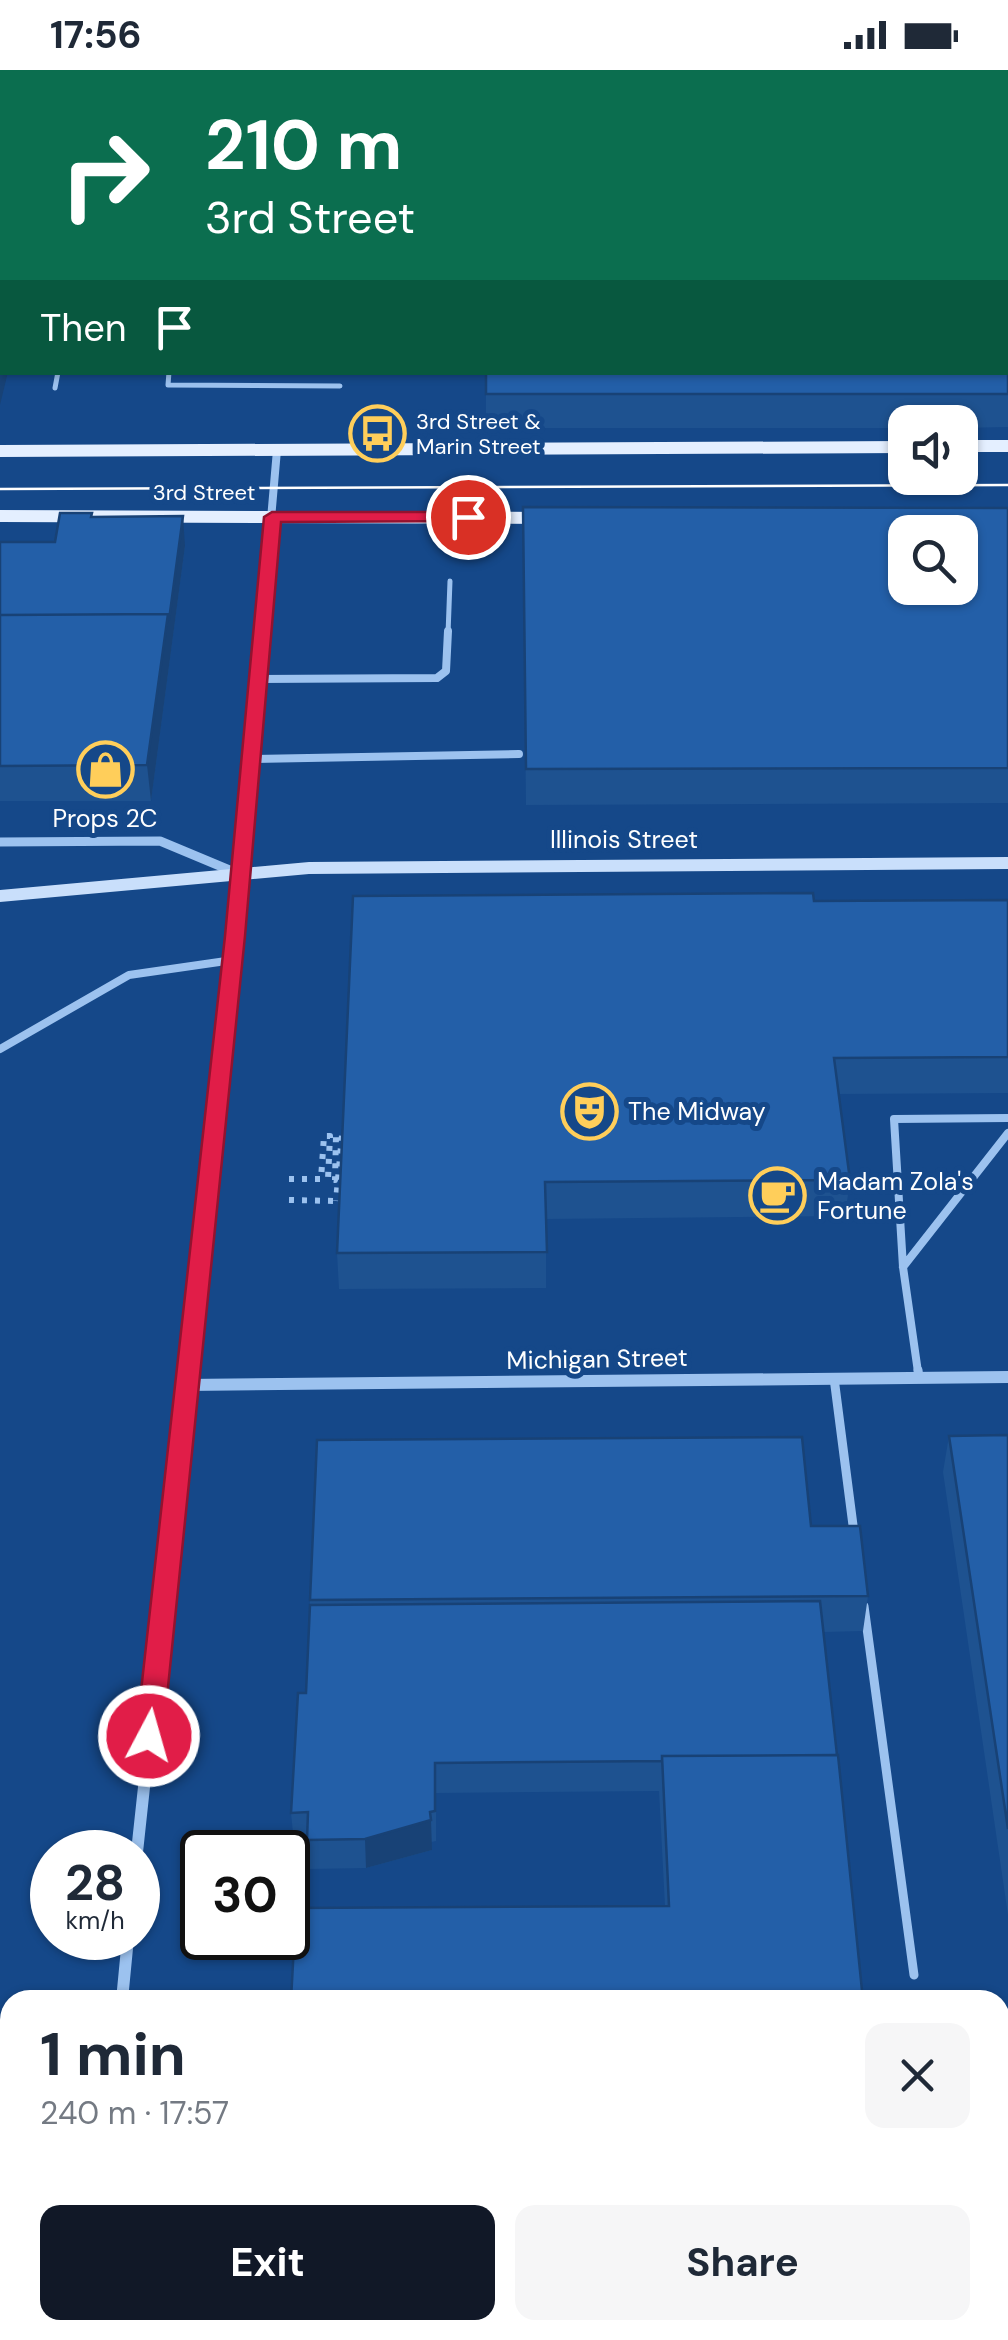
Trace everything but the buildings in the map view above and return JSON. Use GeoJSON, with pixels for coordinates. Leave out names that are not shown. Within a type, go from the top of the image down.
{"type":"FeatureCollection","features":[{"type":"Feature","properties":{"kind":"main road","name":"3rd Street"},"geometry":{"type":"LineString","coordinates":[[0,450],[888,446]]}},
{"type":"Feature","properties":{"kind":"main road"},"geometry":{"type":"LineString","coordinates":[[978,446],[1008,446]]}},
{"type":"Feature","properties":{"kind":"main road","name":"3rd Street"},"geometry":{"type":"LineString","coordinates":[[0,516],[564,518]]}},
{"type":"Feature","properties":{"kind":"street"},"geometry":{"type":"LineString","coordinates":[[139,1830],[232,960],[277,450]]}},
{"type":"Feature","properties":{"kind":"street","name":"Illinois Street"},"geometry":{"type":"LineString","coordinates":[[0,842],[160,841],[240,874]]}},
{"type":"Feature","properties":{"kind":"street","name":"Illinois Street"},"geometry":{"type":"LineString","coordinates":[[0,896],[309,868],[1008,863]]}},
{"type":"Feature","properties":{"kind":"street","name":"Michigan Street"},"geometry":{"type":"LineString","coordinates":[[186,1385],[1008,1377]]}},
{"type":"Feature","properties":{"kind":"street"},"geometry":{"type":"LineString","coordinates":[[123,1990],[126,1960]]}},
{"type":"Feature","properties":{"kind":"lane"},"geometry":{"type":"LineString","coordinates":[[56,388],[58,375]]}},
{"type":"Feature","properties":{"kind":"lane"},"geometry":{"type":"LineString","coordinates":[[169,375],[168,385],[340,386]]}},
{"type":"Feature","properties":{"kind":"lane"},"geometry":{"type":"LineString","coordinates":[[258,678],[437,678],[446,671],[450,581]]}},
{"type":"Feature","properties":{"kind":"lane"},"geometry":{"type":"LineString","coordinates":[[250,760],[519,754]]}},
{"type":"Feature","properties":{"kind":"lane"},"geometry":{"type":"LineString","coordinates":[[0,1049],[129,976],[232,960]]}},
{"type":"Feature","properties":{"kind":"lane"},"geometry":{"type":"LineString","coordinates":[[919,1378],[903,1267],[894,1119],[1008,1118]]}},
{"type":"Feature","properties":{"kind":"lane"},"geometry":{"type":"LineString","coordinates":[[903,1267],[1008,1132]]}},
{"type":"Feature","properties":{"kind":"lane"},"geometry":{"type":"LineString","coordinates":[[834,1378],[856,1545]]}},
{"type":"Feature","properties":{"kind":"lane"},"geometry":{"type":"LineString","coordinates":[[861,1584],[914,1975]]}},
{"type":"Feature","properties":{"kind":"path"},"geometry":{"type":"LineString","coordinates":[[289,1200],[340,1202],[342,1135],[336,1136],[334,1180],[328,1180],[330,1136],[324,1136],[320,1179],[290,1179]]}},
{"type":"Feature","properties":{"kind":"tram line"},"geometry":{"type":"LineString","coordinates":[[0,489],[1008,485]]}},
{"type":"Feature","properties":{"kind":"place","name":"3rd Street & Marin Street"},"geometry":{"type":"Point","coordinates":[377,434]}},
{"type":"Feature","properties":{"kind":"place","name":"Props 2C"},"geometry":{"type":"Point","coordinates":[105,769]}},
{"type":"Feature","properties":{"kind":"place","name":"The Midway"},"geometry":{"type":"Point","coordinates":[589,1111]}},
{"type":"Feature","properties":{"kind":"place","name":"Madam Zola's Fortune"},"geometry":{"type":"Point","coordinates":[778,1195]}},
{"type":"Feature","properties":{"kind":"route"},"geometry":{"type":"LineString","coordinates":[[149,1736],[235,936],[272,517],[468,517]]}}]}
